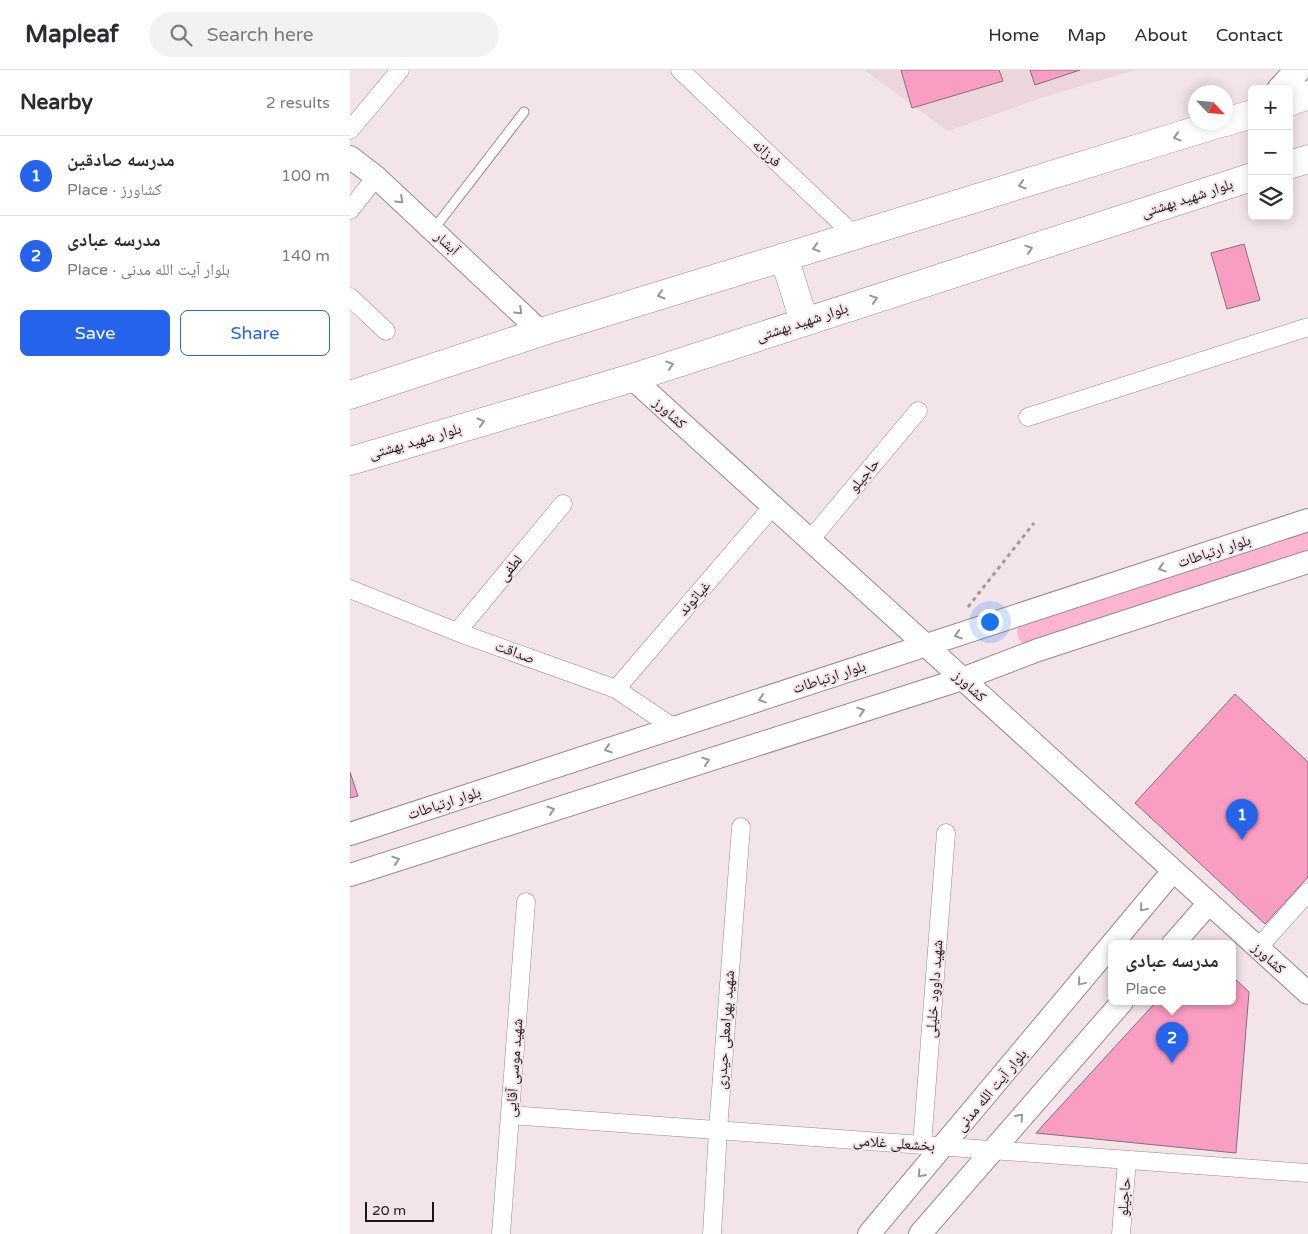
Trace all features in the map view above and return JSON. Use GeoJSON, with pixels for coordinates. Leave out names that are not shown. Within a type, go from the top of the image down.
{"type":"FeatureCollection","features":[{"type":"Feature","properties":{"kind":"main road"},"geometry":{"type":"LineString","coordinates":[[1284,85],[1298,70]]}},
{"type":"Feature","properties":{"kind":"main road"},"geometry":{"type":"LineString","coordinates":[[1293,101],[1308,95]]}},
{"type":"Feature","properties":{"kind":"main road"},"geometry":{"type":"LineString","coordinates":[[1233,120],[1248,115]]}},
{"type":"Feature","properties":{"kind":"main road"},"geometry":{"type":"LineString","coordinates":[[350,395],[541,332],[1199,130]]}},
{"type":"Feature","properties":{"kind":"main road"},"geometry":{"type":"LineString","coordinates":[[1293,164],[1308,159]]}},
{"type":"Feature","properties":{"kind":"main road","name":"بلوار شهید بهشتی"},"geometry":{"type":"LineString","coordinates":[[350,460],[632,378],[1248,178]]}},
{"type":"Feature","properties":{"kind":"main road"},"geometry":{"type":"LineString","coordinates":[[784,257],[804,321]]}},
{"type":"Feature","properties":{"kind":"street"},"geometry":{"type":"LineString","coordinates":[[350,130],[400,70]]}},
{"type":"Feature","properties":{"kind":"street","name":"فرزانه"},"geometry":{"type":"LineString","coordinates":[[680,70],[855,236]]}},
{"type":"Feature","properties":{"kind":"street","name":"آبشار"},"geometry":{"type":"LineString","coordinates":[[350,157],[433,230],[541,332]]}},
{"type":"Feature","properties":{"kind":"street"},"geometry":{"type":"LineString","coordinates":[[350,210],[376,178]]}},
{"type":"Feature","properties":{"kind":"street"},"geometry":{"type":"LineString","coordinates":[[350,297],[386,331]]}},
{"type":"Feature","properties":{"kind":"street"},"geometry":{"type":"LineString","coordinates":[[1028,417],[1308,327]]}},
{"type":"Feature","properties":{"kind":"street","name":"کشاورز"},"geometry":{"type":"LineString","coordinates":[[632,378],[1308,994]]}},
{"type":"Feature","properties":{"kind":"street","name":"حاجیلو"},"geometry":{"type":"LineString","coordinates":[[810,540],[918,411]]}},
{"type":"Feature","properties":{"kind":"street","name":"لطفی"},"geometry":{"type":"LineString","coordinates":[[457,632],[563,504]]}},
{"type":"Feature","properties":{"kind":"street","name":"غیاثوند"},"geometry":{"type":"LineString","coordinates":[[616,689],[772,506]]}},
{"type":"Feature","properties":{"kind":"street","name":"بلوار ارتباطات"},"geometry":{"type":"LineString","coordinates":[[350,834],[1308,520]]}},
{"type":"Feature","properties":{"kind":"street"},"geometry":{"type":"LineString","coordinates":[[350,875],[962,679],[1038,650],[1308,562]]}},
{"type":"Feature","properties":{"kind":"street","name":"صداقت"},"geometry":{"type":"LineString","coordinates":[[350,589],[457,632],[616,689],[674,728]]}},
{"type":"Feature","properties":{"kind":"street","name":"شهید بهرامعلی حیدری"},"geometry":{"type":"LineString","coordinates":[[712,1234],[741,827]]}},
{"type":"Feature","properties":{"kind":"street","name":"شهید داوود خلیلی"},"geometry":{"type":"LineString","coordinates":[[922,1145],[946,833]]}},
{"type":"Feature","properties":{"kind":"street","name":"بلوار آیت الله مدنی"},"geometry":{"type":"LineString","coordinates":[[1115,940],[1173,871]]}},
{"type":"Feature","properties":{"kind":"street"},"geometry":{"type":"LineString","coordinates":[[1258,948],[1308,892]]}},
{"type":"Feature","properties":{"kind":"street","name":"شهید موسی آقایی"},"geometry":{"type":"LineString","coordinates":[[501,1234],[526,902]]}},
{"type":"Feature","properties":{"kind":"street"},"geometry":{"type":"LineString","coordinates":[[1177,940],[1209,903]]}},
{"type":"Feature","properties":{"kind":"street","name":"بلوار آیت الله مدنی"},"geometry":{"type":"LineString","coordinates":[[870,1234],[1108,949]]}},
{"type":"Feature","properties":{"kind":"street"},"geometry":{"type":"LineString","coordinates":[[920,1234],[1119,1005]]}},
{"type":"Feature","properties":{"kind":"street","name":"بخشعلی غلامی"},"geometry":{"type":"LineString","coordinates":[[510,1115],[1308,1173]]}},
{"type":"Feature","properties":{"kind":"street","name":"حاجیلو"},"geometry":{"type":"LineString","coordinates":[[1121,1234],[1127,1160]]}},
{"type":"Feature","properties":{"kind":"lane"},"geometry":{"type":"LineString","coordinates":[[433,230],[524,112]]}},
{"type":"Feature","properties":{"kind":"path"},"geometry":{"type":"LineString","coordinates":[[966,609],[1034,523]]}},
{"type":"Feature","properties":{"kind":"shaded area"},"geometry":{"type":"Polygon","coordinates":[[[864,70],[1135,70],[1041,98],[948,131],[864,70]]]}},
{"type":"Feature","properties":{"kind":"shaded area"},"geometry":{"type":"Polygon","coordinates":[[[1308,520],[1308,562],[1029,648],[1019,638],[1017,632],[1018,624],[1308,520]]]}},
{"type":"Feature","properties":{"kind":"building"},"geometry":{"type":"Polygon","coordinates":[[[901,70],[999,70],[1003,81],[912,108],[901,70]]]}},
{"type":"Feature","properties":{"kind":"building"},"geometry":{"type":"Polygon","coordinates":[[[1030,70],[1080,70],[1035,85],[1030,70]]]}},
{"type":"Feature","properties":{"kind":"building"},"geometry":{"type":"Polygon","coordinates":[[[1244,244],[1260,300],[1227,309],[1211,253],[1244,244]]]}},
{"type":"Feature","properties":{"kind":"building"},"geometry":{"type":"Polygon","coordinates":[[[1235,694],[1308,762],[1308,877],[1265,924],[1135,803],[1235,694]]]}},
{"type":"Feature","properties":{"kind":"building"},"geometry":{"type":"Polygon","coordinates":[[[350,772],[358,796],[350,798],[350,772]]]}},
{"type":"Feature","properties":{"kind":"building"},"geometry":{"type":"Polygon","coordinates":[[[1236,980],[1249,992],[1236,1153],[1036,1133],[1153,1005],[1236,1005],[1236,980]]]}},
{"type":"Feature","properties":{"kind":"place","name":"مدرسه صادقین"},"geometry":{"type":"Point","coordinates":[1242,840]}},
{"type":"Feature","properties":{"kind":"place","name":"مدرسه عبادی"},"geometry":{"type":"Point","coordinates":[1172,1063]}}]}
